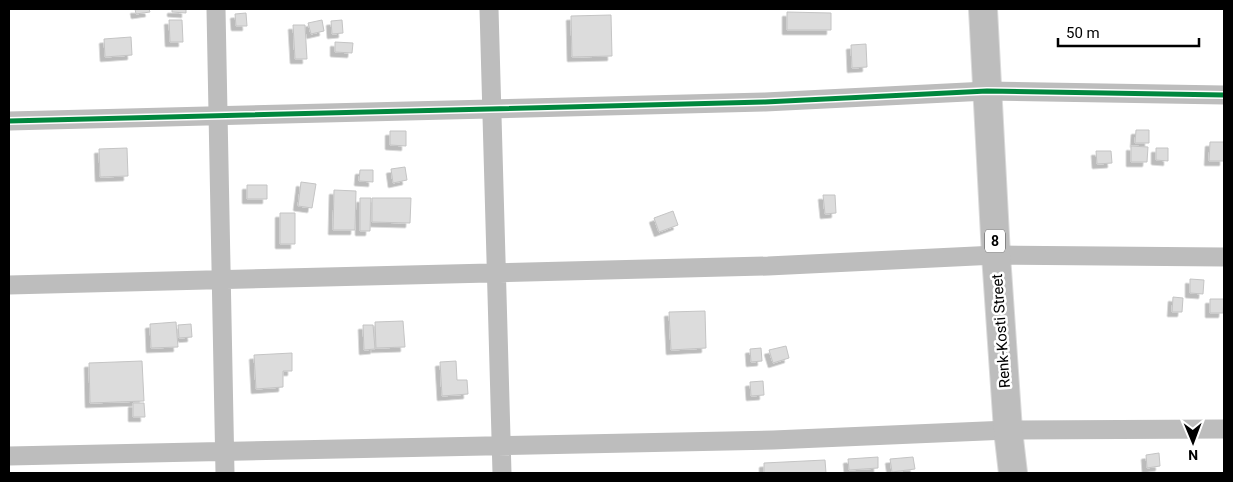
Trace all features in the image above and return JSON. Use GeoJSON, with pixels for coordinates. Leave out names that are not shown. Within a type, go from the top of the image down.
{"type":"FeatureCollection","features":[{"type":"Feature","properties":{"kind":"main road","name":"Renk-Kosti Street"},"geometry":{"type":"LineString","coordinates":[[983,9],[996,255],[1008,430],[1013,473]]}},
{"type":"Feature","properties":{"kind":"street"},"geometry":{"type":"LineString","coordinates":[[216,9],[225,473]]}},
{"type":"Feature","properties":{"kind":"street"},"geometry":{"type":"LineString","coordinates":[[489,9],[502,473]]}},
{"type":"Feature","properties":{"kind":"street"},"geometry":{"type":"LineString","coordinates":[[9,121],[764,102],[987,92],[1224,95]]}},
{"type":"Feature","properties":{"kind":"street"},"geometry":{"type":"LineString","coordinates":[[9,285],[768,266],[996,255],[1224,257]]}},
{"type":"Feature","properties":{"kind":"street"},"geometry":{"type":"LineString","coordinates":[[9,456],[773,440],[1008,430],[1224,428]]}},
{"type":"Feature","properties":{"kind":"building"},"geometry":{"type":"Polygon","coordinates":[[[135,9],[149,9],[150,12],[136,14],[135,9]]]}},
{"type":"Feature","properties":{"kind":"building"},"geometry":{"type":"Polygon","coordinates":[[[172,9],[186,9],[186,13],[172,12],[172,9]]]}},
{"type":"Feature","properties":{"kind":"building"},"geometry":{"type":"Polygon","coordinates":[[[787,12],[831,13],[831,30],[787,30],[787,12]]]}},
{"type":"Feature","properties":{"kind":"building"},"geometry":{"type":"Polygon","coordinates":[[[246,13],[247,26],[236,26],[235,14],[246,13]]]}},
{"type":"Feature","properties":{"kind":"building"},"geometry":{"type":"Polygon","coordinates":[[[611,15],[612,56],[572,57],[571,16],[611,15]]]}},
{"type":"Feature","properties":{"kind":"building"},"geometry":{"type":"Polygon","coordinates":[[[169,20],[182,20],[183,42],[170,42],[169,20]]]}},
{"type":"Feature","properties":{"kind":"building"},"geometry":{"type":"Polygon","coordinates":[[[322,20],[324,31],[311,34],[308,23],[322,20]]]}},
{"type":"Feature","properties":{"kind":"building"},"geometry":{"type":"Polygon","coordinates":[[[342,20],[343,33],[332,34],[331,21],[342,20]]]}},
{"type":"Feature","properties":{"kind":"building"},"geometry":{"type":"Polygon","coordinates":[[[293,25],[305,25],[307,59],[295,59],[293,25]]]}},
{"type":"Feature","properties":{"kind":"building"},"geometry":{"type":"Polygon","coordinates":[[[131,37],[132,55],[105,57],[104,39],[131,37]]]}},
{"type":"Feature","properties":{"kind":"building"},"geometry":{"type":"Polygon","coordinates":[[[335,42],[353,43],[352,53],[335,52],[335,42]]]}},
{"type":"Feature","properties":{"kind":"building"},"geometry":{"type":"Polygon","coordinates":[[[866,44],[867,67],[852,68],[851,45],[866,44]]]}},
{"type":"Feature","properties":{"kind":"building"},"geometry":{"type":"Polygon","coordinates":[[[1136,130],[1149,130],[1149,143],[1135,143],[1136,130]]]}},
{"type":"Feature","properties":{"kind":"building"},"geometry":{"type":"Polygon","coordinates":[[[390,131],[406,131],[406,146],[390,145],[390,131]]]}},
{"type":"Feature","properties":{"kind":"building"},"geometry":{"type":"Polygon","coordinates":[[[1210,142],[1224,142],[1224,161],[1209,161],[1210,142]]]}},
{"type":"Feature","properties":{"kind":"building"},"geometry":{"type":"Polygon","coordinates":[[[1131,146],[1148,147],[1147,162],[1131,162],[1131,146]]]}},
{"type":"Feature","properties":{"kind":"building"},"geometry":{"type":"Polygon","coordinates":[[[127,148],[128,176],[100,177],[99,149],[127,148]]]}},
{"type":"Feature","properties":{"kind":"building"},"geometry":{"type":"Polygon","coordinates":[[[1156,148],[1168,148],[1168,161],[1156,160],[1156,148]]]}},
{"type":"Feature","properties":{"kind":"building"},"geometry":{"type":"Polygon","coordinates":[[[1096,151],[1111,151],[1112,163],[1097,164],[1096,151]]]}},
{"type":"Feature","properties":{"kind":"building"},"geometry":{"type":"Polygon","coordinates":[[[405,167],[407,180],[393,183],[391,169],[405,167]]]}},
{"type":"Feature","properties":{"kind":"building"},"geometry":{"type":"Polygon","coordinates":[[[360,170],[373,170],[373,182],[359,181],[360,170]]]}},
{"type":"Feature","properties":{"kind":"building"},"geometry":{"type":"Polygon","coordinates":[[[301,182],[316,184],[312,208],[298,206],[301,182]]]}},
{"type":"Feature","properties":{"kind":"building"},"geometry":{"type":"Polygon","coordinates":[[[247,185],[267,185],[267,199],[247,199],[247,185]]]}},
{"type":"Feature","properties":{"kind":"building"},"geometry":{"type":"Polygon","coordinates":[[[334,190],[356,191],[355,230],[333,230],[334,190]]]}},
{"type":"Feature","properties":{"kind":"building"},"geometry":{"type":"Polygon","coordinates":[[[823,195],[835,195],[836,213],[825,214],[823,195]]]}},
{"type":"Feature","properties":{"kind":"building"},"geometry":{"type":"Polygon","coordinates":[[[360,198],[371,198],[370,231],[360,231],[360,198]]]}},
{"type":"Feature","properties":{"kind":"building"},"geometry":{"type":"Polygon","coordinates":[[[372,198],[411,198],[410,223],[372,222],[372,198]]]}},
{"type":"Feature","properties":{"kind":"building"},"geometry":{"type":"Polygon","coordinates":[[[673,211],[678,225],[659,232],[654,218],[673,211]]]}},
{"type":"Feature","properties":{"kind":"building"},"geometry":{"type":"Polygon","coordinates":[[[280,213],[295,213],[295,244],[280,244],[280,213]]]}},
{"type":"Feature","properties":{"kind":"building"},"geometry":{"type":"Polygon","coordinates":[[[1190,279],[1204,280],[1203,294],[1190,293],[1190,279]]]}},
{"type":"Feature","properties":{"kind":"building"},"geometry":{"type":"Polygon","coordinates":[[[1173,297],[1183,298],[1182,312],[1172,312],[1173,297]]]}},
{"type":"Feature","properties":{"kind":"building"},"geometry":{"type":"Polygon","coordinates":[[[1210,299],[1224,299],[1223,313],[1210,313],[1210,299]]]}},
{"type":"Feature","properties":{"kind":"building"},"geometry":{"type":"Polygon","coordinates":[[[705,311],[706,348],[671,350],[669,312],[705,311]]]}},
{"type":"Feature","properties":{"kind":"building"},"geometry":{"type":"Polygon","coordinates":[[[403,321],[405,347],[376,348],[375,322],[403,321]]]}},
{"type":"Feature","properties":{"kind":"building"},"geometry":{"type":"Polygon","coordinates":[[[176,322],[178,347],[151,348],[150,324],[176,322]]]}},
{"type":"Feature","properties":{"kind":"building"},"geometry":{"type":"Polygon","coordinates":[[[191,324],[192,337],[179,338],[178,325],[191,324]]]}},
{"type":"Feature","properties":{"kind":"building"},"geometry":{"type":"Polygon","coordinates":[[[363,325],[373,325],[375,349],[364,350],[363,325]]]}},
{"type":"Feature","properties":{"kind":"building"},"geometry":{"type":"Polygon","coordinates":[[[786,346],[789,358],[773,363],[769,350],[786,346]]]}},
{"type":"Feature","properties":{"kind":"building"},"geometry":{"type":"Polygon","coordinates":[[[761,348],[762,361],[751,362],[750,349],[761,348]]]}},
{"type":"Feature","properties":{"kind":"building"},"geometry":{"type":"Polygon","coordinates":[[[292,353],[292,371],[283,371],[283,387],[256,389],[254,355],[292,353]]]}},
{"type":"Feature","properties":{"kind":"building"},"geometry":{"type":"Polygon","coordinates":[[[142,361],[144,401],[90,403],[89,363],[142,361]]]}},
{"type":"Feature","properties":{"kind":"building"},"geometry":{"type":"Polygon","coordinates":[[[456,361],[457,380],[467,380],[468,394],[442,396],[440,362],[456,361]]]}},
{"type":"Feature","properties":{"kind":"building"},"geometry":{"type":"Polygon","coordinates":[[[763,381],[764,395],[751,396],[750,382],[763,381]]]}},
{"type":"Feature","properties":{"kind":"building"},"geometry":{"type":"Polygon","coordinates":[[[133,403],[144,403],[145,417],[133,417],[133,403]]]}},
{"type":"Feature","properties":{"kind":"building"},"geometry":{"type":"Polygon","coordinates":[[[1159,453],[1160,466],[1147,468],[1146,455],[1159,453]]]}},
{"type":"Feature","properties":{"kind":"building"},"geometry":{"type":"Polygon","coordinates":[[[878,457],[878,468],[849,470],[848,459],[878,457]]]}},
{"type":"Feature","properties":{"kind":"building"},"geometry":{"type":"Polygon","coordinates":[[[913,457],[915,469],[892,472],[890,459],[913,457]]]}},
{"type":"Feature","properties":{"kind":"building"},"geometry":{"type":"Polygon","coordinates":[[[825,460],[826,473],[764,473],[764,463],[825,460]]]}},
{"type":"Feature","properties":{"kind":"cycle path"},"geometry":{"type":"LineString","coordinates":[[9,121],[765,102],[987,91],[1224,95]]}}]}
